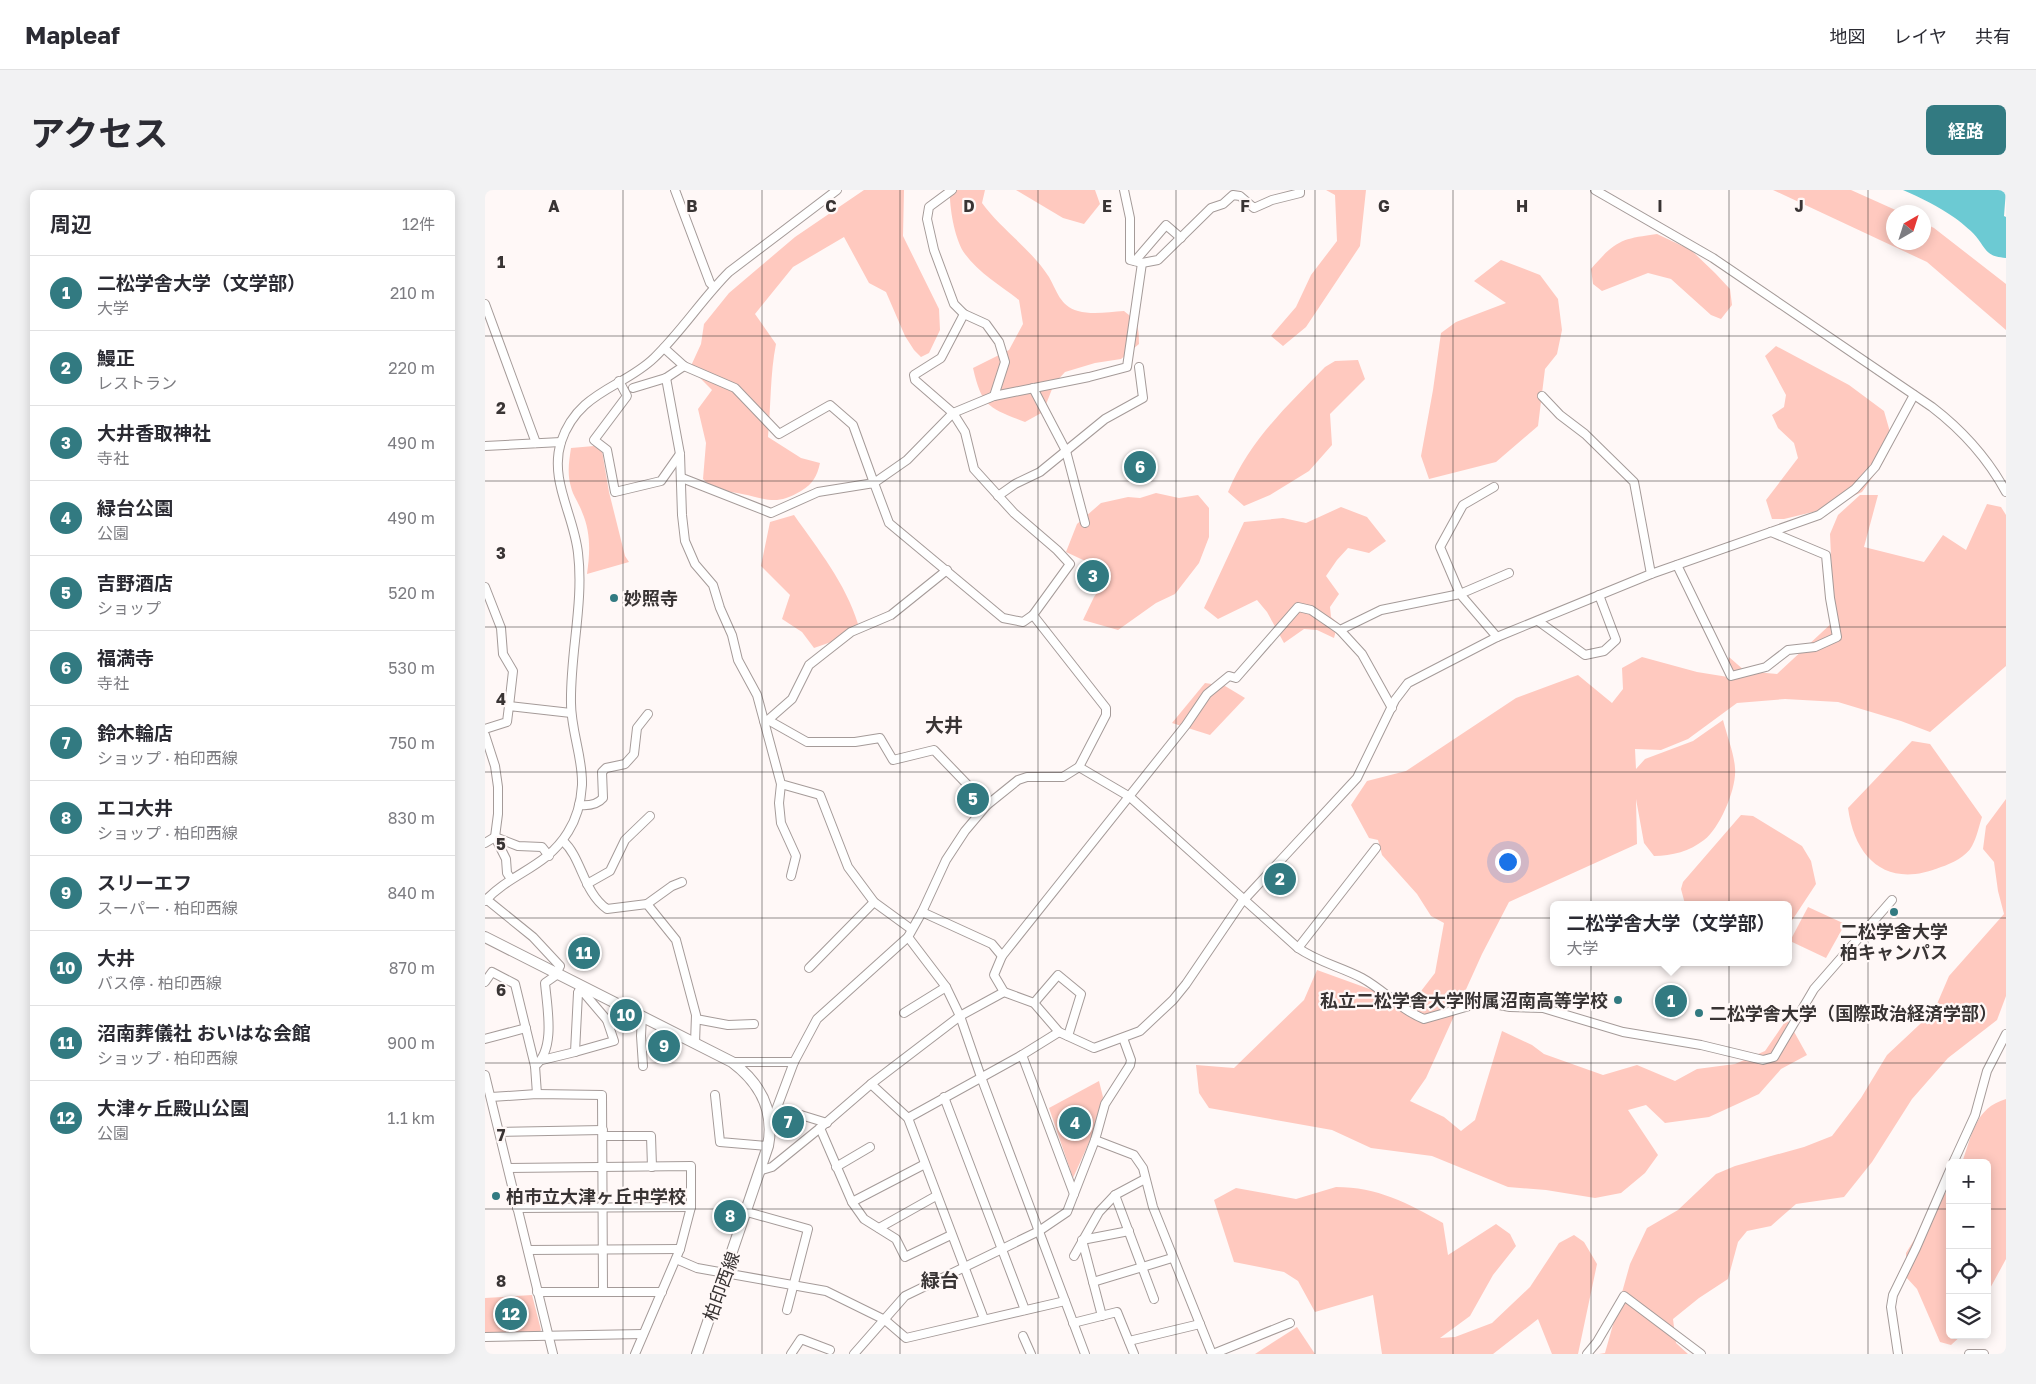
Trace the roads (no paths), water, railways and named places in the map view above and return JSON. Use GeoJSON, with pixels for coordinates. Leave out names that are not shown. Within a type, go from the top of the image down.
{"type":"FeatureCollection","features":[{"type":"Feature","properties":{"kind":"main road","name":"柏印西線"},"geometry":{"type":"LineString","coordinates":[[485,937],[557,973],[580,989],[642,1016],[732,1062],[750,1077],[756,1085],[765,1105],[770,1126],[768,1146],[762,1170],[697,1354]]}},
{"type":"Feature","properties":{"kind":"street"},"geometry":{"type":"LineString","coordinates":[[675,190],[710,283],[714,287]]}},
{"type":"Feature","properties":{"kind":"street"},"geometry":{"type":"LineString","coordinates":[[537,1094],[539,1063],[550,1016],[545,983],[557,973],[560,966],[533,937],[486,900],[511,879],[533,868],[549,856],[563,841],[574,822],[579,805],[582,784],[581,769],[571,713],[571,686],[579,570],[575,535],[558,474],[558,457],[561,442],[575,416],[591,399],[641,368],[664,348],[714,287],[729,272],[837,190]]}},
{"type":"Feature","properties":{"kind":"street"},"geometry":{"type":"LineString","coordinates":[[951,190],[929,206],[927,219],[934,250],[954,304],[964,314],[986,324],[999,342],[1005,362],[994,396]]}},
{"type":"Feature","properties":{"kind":"street"},"geometry":{"type":"LineString","coordinates":[[1124,190],[1130,218],[1130,260],[1138,262],[1158,260],[1211,208],[1223,204],[1233,195],[1240,196],[1254,208],[1272,200],[1300,193],[1300,190]]}},
{"type":"Feature","properties":{"kind":"street"},"geometry":{"type":"LineString","coordinates":[[1595,190],[1713,258],[1914,394],[1949,421],[1976,449],[2006,492]]}},
{"type":"Feature","properties":{"kind":"street"},"geometry":{"type":"LineString","coordinates":[[682,478],[771,513],[819,492],[874,483],[907,460],[953,413],[994,396],[1089,377],[1127,367],[1138,262],[1166,225],[1181,238]]}},
{"type":"Feature","properties":{"kind":"street"},"geometry":{"type":"LineString","coordinates":[[485,304],[536,444]]}},
{"type":"Feature","properties":{"kind":"street"},"geometry":{"type":"LineString","coordinates":[[664,348],[684,366],[735,388],[779,434],[830,405],[853,425],[889,523],[1003,618],[1023,622],[1033,615],[1070,564],[998,496],[973,469],[965,432],[953,413],[915,380],[914,375],[941,358],[964,314]]}},
{"type":"Feature","properties":{"kind":"street"},"geometry":{"type":"LineString","coordinates":[[633,388],[666,378],[684,366]]}},
{"type":"Feature","properties":{"kind":"street"},"geometry":{"type":"LineString","coordinates":[[998,496],[1015,484],[1040,472],[1105,419],[1143,398],[1139,367]]}},
{"type":"Feature","properties":{"kind":"street"},"geometry":{"type":"LineString","coordinates":[[666,378],[680,454],[685,541],[695,564],[713,586],[720,608],[732,634],[739,660],[757,695],[766,720],[781,784],[779,803],[781,823],[796,856],[791,876]]}},
{"type":"Feature","properties":{"kind":"street"},"geometry":{"type":"LineString","coordinates":[[619,381],[627,396],[594,440],[607,450],[615,492],[661,481],[680,454]]}},
{"type":"Feature","properties":{"kind":"street"},"geometry":{"type":"LineString","coordinates":[[1033,388],[1066,451],[1085,523]]}},
{"type":"Feature","properties":{"kind":"street"},"geometry":{"type":"LineString","coordinates":[[1392,708],[1362,654],[1340,630],[1311,610],[1298,607],[1237,678],[1229,676],[1207,694],[1186,725],[1130,797],[1002,956],[994,975],[1004,992],[1034,1003],[1059,1032],[1095,1048],[1140,1031],[1187,984],[1245,898],[1357,778],[1392,708],[1408,683],[1497,638],[1651,574],[1819,515],[1855,489],[1875,467],[1914,394]]}},
{"type":"Feature","properties":{"kind":"street"},"geometry":{"type":"LineString","coordinates":[[1543,396],[1560,415],[1585,434],[1634,482],[1651,574]]}},
{"type":"Feature","properties":{"kind":"street"},"geometry":{"type":"LineString","coordinates":[[485,446],[561,442]]}},
{"type":"Feature","properties":{"kind":"street"},"geometry":{"type":"LineString","coordinates":[[1494,487],[1463,505],[1440,547],[1460,594],[1497,638]]}},
{"type":"Feature","properties":{"kind":"street"},"geometry":{"type":"LineString","coordinates":[[1677,565],[1731,676],[1766,667],[1788,650],[1815,647],[1837,637],[1830,598],[1827,554],[1771,532]]}},
{"type":"Feature","properties":{"kind":"street"},"geometry":{"type":"LineString","coordinates":[[766,720],[791,699],[809,666],[851,632],[891,614],[947,570]]}},
{"type":"Feature","properties":{"kind":"street"},"geometry":{"type":"LineString","coordinates":[[1340,630],[1381,610],[1460,594],[1509,573]]}},
{"type":"Feature","properties":{"kind":"street"},"geometry":{"type":"LineString","coordinates":[[485,587],[501,628],[503,654],[513,672],[507,722],[485,729]]}},
{"type":"Feature","properties":{"kind":"street"},"geometry":{"type":"LineString","coordinates":[[1538,621],[1585,656],[1604,652],[1616,640],[1599,596]]}},
{"type":"Feature","properties":{"kind":"street"},"geometry":{"type":"LineString","coordinates":[[770,1126],[794,1062],[817,1019],[909,933],[922,912],[946,860],[965,831],[987,805],[1018,780],[1027,777],[1063,777],[1079,767],[1106,715],[1106,708],[1033,615]]}},
{"type":"Feature","properties":{"kind":"street"},"geometry":{"type":"LineString","coordinates":[[509,706],[571,713]]}},
{"type":"Feature","properties":{"kind":"street"},"geometry":{"type":"LineString","coordinates":[[579,805],[586,806],[598,803],[603,798],[603,772],[606,768],[625,764],[634,754],[637,728],[648,714]]}},
{"type":"Feature","properties":{"kind":"street"},"geometry":{"type":"LineString","coordinates":[[766,720],[807,742],[855,742],[879,738],[893,760],[934,750],[987,805]]}},
{"type":"Feature","properties":{"kind":"street"},"geometry":{"type":"LineString","coordinates":[[486,739],[495,766],[498,787],[498,814],[495,836],[506,859],[507,873],[511,879]]}},
{"type":"Feature","properties":{"kind":"street"},"geometry":{"type":"LineString","coordinates":[[1079,767],[1130,797],[1299,948],[1310,956],[1363,978],[1403,1008],[1425,1019],[1483,1002],[1509,1007],[1543,1008],[1623,1032],[1701,1045],[1763,1060],[1774,1057],[1814,989],[1892,900]]}},
{"type":"Feature","properties":{"kind":"street"},"geometry":{"type":"LineString","coordinates":[[781,784],[820,795],[848,867],[874,902],[909,933],[946,987],[960,1016],[1085,1354]]}},
{"type":"Feature","properties":{"kind":"street"},"geometry":{"type":"LineString","coordinates":[[587,884],[610,870],[625,840],[650,816]]}},
{"type":"Feature","properties":{"kind":"street"},"geometry":{"type":"LineString","coordinates":[[485,843],[495,836]]}},
{"type":"Feature","properties":{"kind":"street"},"geometry":{"type":"LineString","coordinates":[[495,836],[518,846],[542,848],[549,856]]}},
{"type":"Feature","properties":{"kind":"street"},"geometry":{"type":"LineString","coordinates":[[563,841],[568,846],[598,903],[607,909],[647,904],[682,882]]}},
{"type":"Feature","properties":{"kind":"street"},"geometry":{"type":"LineString","coordinates":[[1299,948],[1376,848]]}},
{"type":"Feature","properties":{"kind":"street"},"geometry":{"type":"LineString","coordinates":[[809,968],[874,902]]}},
{"type":"Feature","properties":{"kind":"street"},"geometry":{"type":"LineString","coordinates":[[647,904],[676,940],[696,1015],[695,1043]]}},
{"type":"Feature","properties":{"kind":"street"},"geometry":{"type":"LineString","coordinates":[[922,912],[992,944],[1002,956]]}},
{"type":"Feature","properties":{"kind":"street"},"geometry":{"type":"LineString","coordinates":[[485,982],[492,972],[515,984],[526,1028],[539,1063]]}},
{"type":"Feature","properties":{"kind":"street"},"geometry":{"type":"LineString","coordinates":[[1034,1003],[1058,975],[1081,994],[1068,1036]]}},
{"type":"Feature","properties":{"kind":"street"},"geometry":{"type":"LineString","coordinates":[[904,1013],[946,987]]}},
{"type":"Feature","properties":{"kind":"street"},"geometry":{"type":"LineString","coordinates":[[539,1063],[614,1041],[607,1020],[580,989]]}},
{"type":"Feature","properties":{"kind":"street"},"geometry":{"type":"LineString","coordinates":[[575,1052],[580,989]]}},
{"type":"Feature","properties":{"kind":"street"},"geometry":{"type":"LineString","coordinates":[[762,1170],[772,1167],[827,1123],[871,1084],[960,1016],[1004,992]]}},
{"type":"Feature","properties":{"kind":"street"},"geometry":{"type":"LineString","coordinates":[[607,1020],[636,1022],[642,1016]]}},
{"type":"Feature","properties":{"kind":"street"},"geometry":{"type":"LineString","coordinates":[[642,1016],[643,1066]]}},
{"type":"Feature","properties":{"kind":"street"},"geometry":{"type":"LineString","coordinates":[[696,1019],[728,1025],[753,1024]]}},
{"type":"Feature","properties":{"kind":"street"},"geometry":{"type":"LineString","coordinates":[[485,1039],[526,1028]]}},
{"type":"Feature","properties":{"kind":"street"},"geometry":{"type":"LineString","coordinates":[[908,1118],[1022,1055],[1059,1032]]}},
{"type":"Feature","properties":{"kind":"street"},"geometry":{"type":"LineString","coordinates":[[1955,1159],[1975,1115],[1987,1071],[2006,1034]]}},
{"type":"Feature","properties":{"kind":"street"},"geometry":{"type":"LineString","coordinates":[[857,1353],[905,1296],[1039,1231],[1067,1212],[1095,1140],[1105,1104],[1130,1065],[1131,1060],[1123,1038]]}},
{"type":"Feature","properties":{"kind":"street"},"geometry":{"type":"LineString","coordinates":[[1022,1055],[1074,1194]]}},
{"type":"Feature","properties":{"kind":"street"},"geometry":{"type":"LineString","coordinates":[[732,1062],[794,1062]]}},
{"type":"Feature","properties":{"kind":"street"},"geometry":{"type":"LineString","coordinates":[[485,1075],[553,1354]]}},
{"type":"Feature","properties":{"kind":"street"},"geometry":{"type":"LineString","coordinates":[[871,1084],[908,1118],[984,1319]]}},
{"type":"Feature","properties":{"kind":"street"},"geometry":{"type":"LineString","coordinates":[[491,1097],[537,1094],[603,1094],[603,1292]]}},
{"type":"Feature","properties":{"kind":"street"},"geometry":{"type":"LineString","coordinates":[[715,1095],[720,1142],[768,1146]]}},
{"type":"Feature","properties":{"kind":"street"},"geometry":{"type":"LineString","coordinates":[[944,1098],[1025,1310]]}},
{"type":"Feature","properties":{"kind":"street"},"geometry":{"type":"LineString","coordinates":[[778,1108],[827,1123]]}},
{"type":"Feature","properties":{"kind":"street"},"geometry":{"type":"LineString","coordinates":[[821,1128],[852,1202],[864,1219],[896,1239],[905,1257],[951,1235]]}},
{"type":"Feature","properties":{"kind":"street"},"geometry":{"type":"LineString","coordinates":[[500,1132],[603,1133],[651,1136],[652,1167]]}},
{"type":"Feature","properties":{"kind":"street"},"geometry":{"type":"LineString","coordinates":[[1095,1140],[1134,1155],[1143,1168],[1153,1208],[1213,1354],[1290,1323]]}},
{"type":"Feature","properties":{"kind":"street"},"geometry":{"type":"LineString","coordinates":[[837,1166],[871,1147]]}},
{"type":"Feature","properties":{"kind":"street"},"geometry":{"type":"LineString","coordinates":[[852,1202],[925,1164]]}},
{"type":"Feature","properties":{"kind":"street"},"geometry":{"type":"LineString","coordinates":[[509,1168],[691,1166],[691,1207],[680,1249],[635,1354]]}},
{"type":"Feature","properties":{"kind":"street"},"geometry":{"type":"LineString","coordinates":[[1074,1256],[1099,1212],[1115,1195],[1145,1179]]}},
{"type":"Feature","properties":{"kind":"street"},"geometry":{"type":"LineString","coordinates":[[1898,1354],[1891,1307],[1893,1295],[1946,1179]]}},
{"type":"Feature","properties":{"kind":"street"},"geometry":{"type":"LineString","coordinates":[[1115,1195],[1154,1299]]}},
{"type":"Feature","properties":{"kind":"street"},"geometry":{"type":"LineString","coordinates":[[879,1228],[937,1196]]}},
{"type":"Feature","properties":{"kind":"street"},"geometry":{"type":"LineString","coordinates":[[517,1208],[691,1207]]}},
{"type":"Feature","properties":{"kind":"street"},"geometry":{"type":"LineString","coordinates":[[747,1212],[808,1229],[787,1310]]}},
{"type":"Feature","properties":{"kind":"street"},"geometry":{"type":"LineString","coordinates":[[1082,1240],[1129,1231]]}},
{"type":"Feature","properties":{"kind":"street"},"geometry":{"type":"LineString","coordinates":[[1082,1240],[1102,1316]]}},
{"type":"Feature","properties":{"kind":"street"},"geometry":{"type":"LineString","coordinates":[[528,1250],[680,1249]]}},
{"type":"Feature","properties":{"kind":"street"},"geometry":{"type":"LineString","coordinates":[[1093,1282],[1172,1258]]}},
{"type":"Feature","properties":{"kind":"street"},"geometry":{"type":"LineString","coordinates":[[676,1259],[697,1268],[826,1291],[885,1320],[906,1338],[1065,1301]]}},
{"type":"Feature","properties":{"kind":"street"},"geometry":{"type":"LineString","coordinates":[[537,1292],[662,1292]]}},
{"type":"Feature","properties":{"kind":"street"},"geometry":{"type":"LineString","coordinates":[[1587,1354],[1597,1342],[1624,1296],[1701,1354]]}},
{"type":"Feature","properties":{"kind":"street"},"geometry":{"type":"LineString","coordinates":[[1073,1323],[1117,1312],[1134,1354]]}},
{"type":"Feature","properties":{"kind":"street"},"geometry":{"type":"LineString","coordinates":[[1129,1341],[1200,1324]]}},
{"type":"Feature","properties":{"kind":"street"},"geometry":{"type":"LineString","coordinates":[[485,1337],[643,1334]]}},
{"type":"Feature","properties":{"kind":"street"},"geometry":{"type":"LineString","coordinates":[[1023,1336],[1031,1354]]}},
{"type":"Feature","properties":{"kind":"street"},"geometry":{"type":"LineString","coordinates":[[791,1354],[801,1339],[830,1350]]}},
{"type":"Feature","properties":{"kind":"street"},"geometry":{"type":"LineString","coordinates":[[1969,1354],[1984,1354]]}},
{"type":"Feature","properties":{"kind":"water"},"geometry":{"type":"Polygon","coordinates":[[[1903,190],[2006,190],[2004,216],[2006,217],[2006,258],[1989,253],[1971,231],[1949,214],[1903,190]]]}},
{"type":"Feature","properties":{"kind":"place","name":"福満寺"},"geometry":{"type":"Point","coordinates":[1140,467]}},
{"type":"Feature","properties":{"kind":"place","name":"大井香取神社"},"geometry":{"type":"Point","coordinates":[1093,576]}},
{"type":"Feature","properties":{"kind":"place","name":"妙照寺"},"geometry":{"type":"Point","coordinates":[614,598]}},
{"type":"Feature","properties":{"kind":"place","name":"吉野酒店"},"geometry":{"type":"Point","coordinates":[973,799]}},
{"type":"Feature","properties":{"kind":"place","name":"鰻正"},"geometry":{"type":"Point","coordinates":[1280,879]}},
{"type":"Feature","properties":{"kind":"place","name":"二松学舍大学 柏キャンパス"},"geometry":{"type":"Point","coordinates":[1894,912]}},
{"type":"Feature","properties":{"kind":"place","name":"沼南葬儀社 おいはな会館"},"geometry":{"type":"Point","coordinates":[584,953]}},
{"type":"Feature","properties":{"kind":"place","name":"私立二松学舎大学附属沼南高等学校"},"geometry":{"type":"Point","coordinates":[1618,1000]}},
{"type":"Feature","properties":{"kind":"place","name":"二松学舎大学（文学部）"},"geometry":{"type":"Point","coordinates":[1671,1001]}},
{"type":"Feature","properties":{"kind":"place","name":"二松学舎大学（国際政治経済学部）"},"geometry":{"type":"Point","coordinates":[1699,1013]}},
{"type":"Feature","properties":{"kind":"place","name":"大井"},"geometry":{"type":"Point","coordinates":[626,1015]}},
{"type":"Feature","properties":{"kind":"place","name":"スリーエフ"},"geometry":{"type":"Point","coordinates":[664,1046]}},
{"type":"Feature","properties":{"kind":"place","name":"鈴木輪店"},"geometry":{"type":"Point","coordinates":[788,1122]}},
{"type":"Feature","properties":{"kind":"place","name":"緑台公園"},"geometry":{"type":"Point","coordinates":[1075,1123]}},
{"type":"Feature","properties":{"kind":"place","name":"柏市立大津ヶ丘中学校"},"geometry":{"type":"Point","coordinates":[496,1196]}},
{"type":"Feature","properties":{"kind":"place","name":"エコ大井"},"geometry":{"type":"Point","coordinates":[730,1216]}},
{"type":"Feature","properties":{"kind":"place","name":"大津ヶ丘殿山公園"},"geometry":{"type":"Point","coordinates":[511,1314]}},
{"type":"Feature","properties":{"kind":"district","name":"大井"},"geometry":{"type":"Point","coordinates":[944,724]}},
{"type":"Feature","properties":{"kind":"district","name":"緑台"},"geometry":{"type":"Point","coordinates":[940,1279]}}]}
